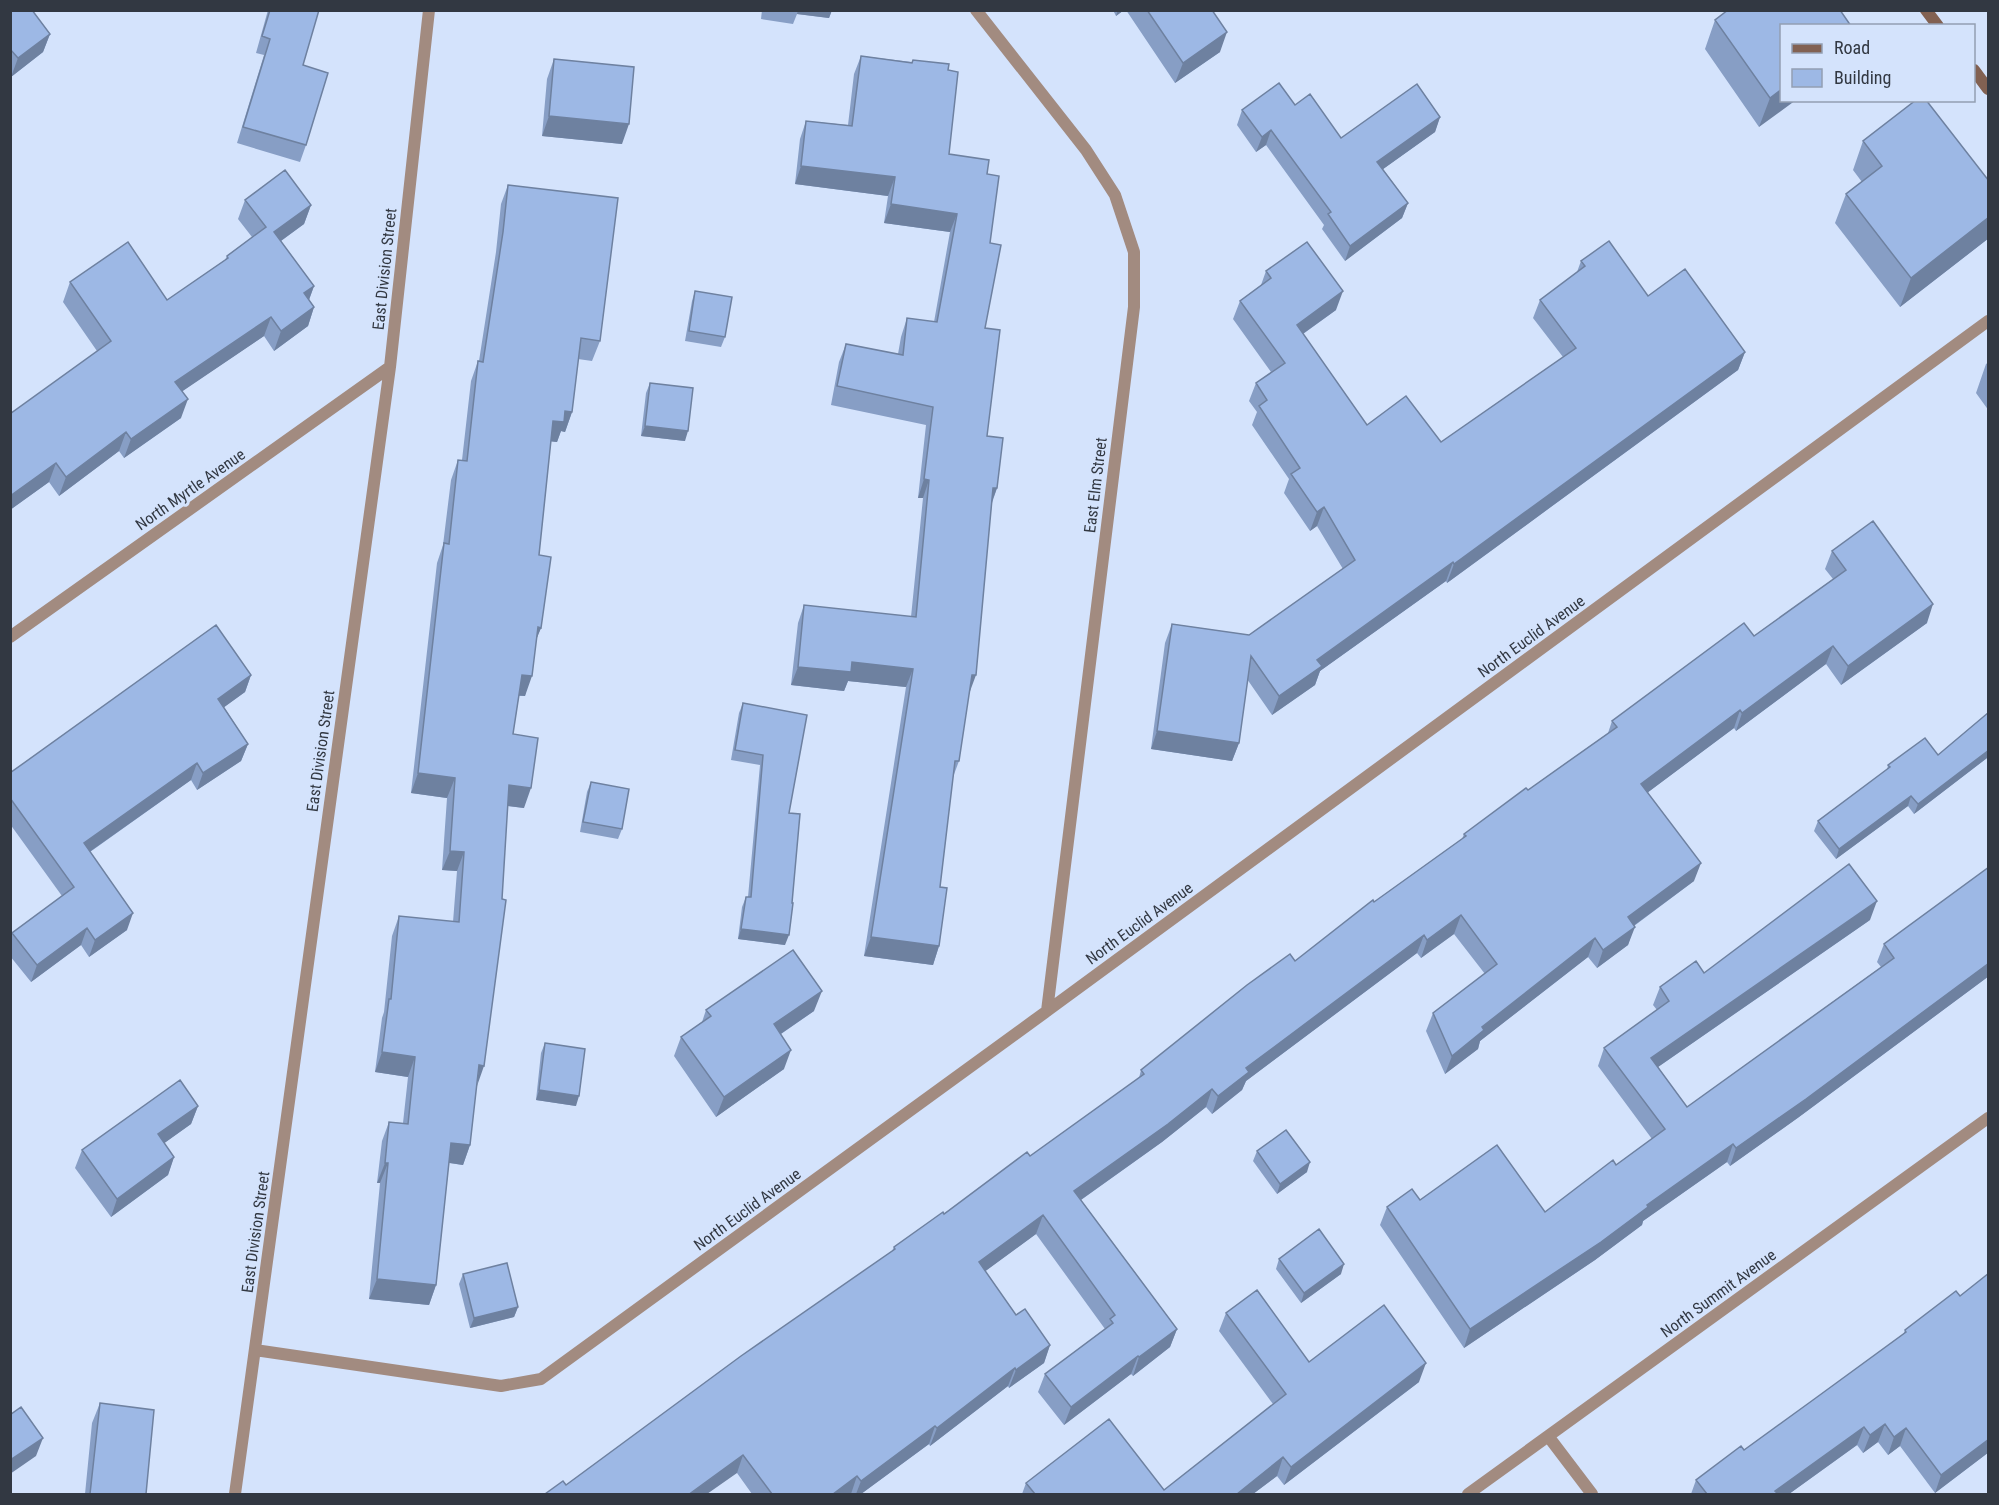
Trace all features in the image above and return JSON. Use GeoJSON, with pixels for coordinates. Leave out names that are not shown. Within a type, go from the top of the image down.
{"type":"FeatureCollection","features":[{"type":"Feature","properties":{"kind":"main road"},"geometry":{"type":"LineString","coordinates":[[1926,10],[1936,24]]}},
{"type":"Feature","properties":{"kind":"main road"},"geometry":{"type":"LineString","coordinates":[[1975,71],[1989,89]]}},
{"type":"Feature","properties":{"kind":"street","name":"East Division Street"},"geometry":{"type":"LineString","coordinates":[[235,1494],[390,367],[429,10]]}},
{"type":"Feature","properties":{"kind":"street","name":"East Elm Street"},"geometry":{"type":"LineString","coordinates":[[976,10],[1086,150],[1115,195],[1134,252],[1134,307],[1047,1011]]}},
{"type":"Feature","properties":{"kind":"street","name":"North Euclid Avenue"},"geometry":{"type":"LineString","coordinates":[[255,1350],[501,1386],[541,1379],[1989,321]]}},
{"type":"Feature","properties":{"kind":"street","name":"North Myrtle Avenue"},"geometry":{"type":"LineString","coordinates":[[10,637],[390,367]]}},
{"type":"Feature","properties":{"kind":"street","name":"North Summit Avenue"},"geometry":{"type":"LineString","coordinates":[[1468,1494],[1989,1118]]}},
{"type":"Feature","properties":{"kind":"street"},"geometry":{"type":"LineString","coordinates":[[1548,1436],[1592,1494]]}},
{"type":"Feature","properties":{"kind":"building"},"geometry":{"type":"Polygon","coordinates":[[[10,10],[32,10],[50,34],[18,58],[10,49],[10,10]]]}},
{"type":"Feature","properties":{"kind":"building"},"geometry":{"type":"Polygon","coordinates":[[[270,10],[319,10],[303,65],[328,73],[306,145],[243,127],[270,39],[262,36],[270,10]]]}},
{"type":"Feature","properties":{"kind":"building"},"geometry":{"type":"Polygon","coordinates":[[[1147,10],[1212,10],[1227,32],[1183,63],[1147,10]]]}},
{"type":"Feature","properties":{"kind":"building"},"geometry":{"type":"Polygon","coordinates":[[[1728,10],[1840,10],[1850,24],[1780,24],[1780,90],[1770,98],[1715,20],[1728,10]]]}},
{"type":"Feature","properties":{"kind":"building"},"geometry":{"type":"Polygon","coordinates":[[[861,56],[912,63],[913,60],[949,64],[948,70],[958,72],[949,154],[989,160],[987,174],[999,176],[990,243],[1001,245],[985,328],[1000,330],[987,436],[1003,438],[997,488],[993,488],[976,675],[972,675],[959,761],[955,761],[940,887],[947,888],[939,946],[871,937],[913,669],[852,662],[851,672],[798,667],[804,605],[916,617],[929,480],[924,479],[933,407],[837,386],[846,344],[903,355],[907,318],[937,322],[957,214],[891,204],[895,177],[801,166],[806,121],[852,126],[861,56]]]}},
{"type":"Feature","properties":{"kind":"building"},"geometry":{"type":"Polygon","coordinates":[[[554,59],[634,67],[629,124],[549,116],[554,59]]]}},
{"type":"Feature","properties":{"kind":"building"},"geometry":{"type":"Polygon","coordinates":[[[1279,83],[1295,105],[1310,94],[1341,138],[1417,84],[1440,117],[1377,162],[1408,203],[1350,246],[1328,214],[1331,212],[1271,130],[1262,137],[1242,110],[1279,83]]]}},
{"type":"Feature","properties":{"kind":"building"},"geometry":{"type":"Polygon","coordinates":[[[1913,102],[1928,102],[1989,181],[1989,217],[1911,278],[1846,194],[1882,166],[1863,141],[1913,102]]]}},
{"type":"Feature","properties":{"kind":"building"},"geometry":{"type":"Polygon","coordinates":[[[285,170],[311,205],[274,232],[314,286],[304,293],[314,307],[281,331],[271,317],[175,382],[188,399],[131,439],[126,432],[66,477],[56,463],[10,496],[10,414],[111,341],[70,282],[128,242],[167,300],[228,258],[227,256],[266,227],[245,200],[285,170]]]}},
{"type":"Feature","properties":{"kind":"building"},"geometry":{"type":"Polygon","coordinates":[[[508,185],[618,198],[600,341],[581,338],[572,412],[565,411],[564,422],[553,421],[539,555],[551,557],[541,628],[538,627],[532,676],[522,675],[513,734],[538,738],[531,788],[509,785],[502,899],[506,900],[484,1066],[479,1065],[470,1145],[451,1143],[436,1285],[377,1279],[388,1163],[385,1163],[389,1122],[408,1124],[415,1057],[382,1052],[389,999],[391,999],[399,916],[459,922],[464,852],[450,851],[455,778],[418,773],[444,543],[449,544],[458,460],[467,461],[478,361],[483,362],[508,185]]]}},
{"type":"Feature","properties":{"kind":"building"},"geometry":{"type":"Polygon","coordinates":[[[1609,241],[1648,296],[1685,269],[1745,352],[1454,564],[1453,562],[1317,660],[1322,666],[1279,696],[1251,656],[1239,743],[1157,731],[1172,624],[1249,635],[1355,560],[1324,507],[1317,512],[1291,474],[1300,468],[1259,406],[1267,400],[1256,383],[1285,363],[1240,301],[1271,278],[1266,271],[1307,242],[1343,291],[1297,325],[1367,425],[1406,396],[1441,442],[1576,348],[1540,300],[1585,266],[1581,261],[1609,241]]]}},
{"type":"Feature","properties":{"kind":"building"},"geometry":{"type":"Polygon","coordinates":[[[695,291],[732,297],[725,337],[689,331],[695,291]]]}},
{"type":"Feature","properties":{"kind":"building"},"geometry":{"type":"Polygon","coordinates":[[[650,383],[693,388],[688,431],[645,426],[650,383]]]}},
{"type":"Feature","properties":{"kind":"building"},"geometry":{"type":"Polygon","coordinates":[[[1873,521],[1933,604],[1848,666],[1833,646],[1742,713],[1740,710],[1641,784],[1701,863],[1628,917],[1635,927],[1603,950],[1595,938],[1482,1027],[1484,1030],[1452,1056],[1433,1013],[1497,964],[1461,915],[1427,940],[1424,935],[1246,1068],[1249,1072],[1218,1096],[1212,1089],[1168,1124],[1074,1191],[1177,1329],[1071,1407],[1045,1374],[1113,1323],[1110,1319],[1115,1315],[1043,1215],[979,1262],[1016,1315],[1025,1309],[1050,1345],[861,1481],[857,1476],[833,1494],[772,1494],[743,1455],[691,1493],[693,1494],[545,1494],[563,1481],[566,1485],[741,1356],[895,1249],[894,1247],[943,1212],[944,1214],[1027,1152],[1030,1156],[1144,1074],[1141,1070],[1247,985],[1290,954],[1295,961],[1373,900],[1374,902],[1466,836],[1464,834],[1526,788],[1528,790],[1617,727],[1612,721],[1744,623],[1754,636],[1846,570],[1832,551],[1873,521]]]}},
{"type":"Feature","properties":{"kind":"building"},"geometry":{"type":"Polygon","coordinates":[[[216,625],[251,675],[218,699],[248,744],[203,773],[197,763],[84,843],[133,913],[95,940],[87,928],[37,965],[12,933],[74,887],[10,798],[10,773],[216,625]]]}},
{"type":"Feature","properties":{"kind":"building"},"geometry":{"type":"Polygon","coordinates":[[[743,703],[807,715],[789,813],[800,814],[789,935],[741,929],[746,897],[751,897],[763,755],[735,750],[743,703]]]}},
{"type":"Feature","properties":{"kind":"building"},"geometry":{"type":"Polygon","coordinates":[[[1989,712],[1989,750],[1918,804],[1911,796],[1839,849],[1818,821],[1925,738],[1938,755],[1989,712]]]}},
{"type":"Feature","properties":{"kind":"building"},"geometry":{"type":"Polygon","coordinates":[[[591,782],[629,789],[622,829],[583,822],[591,782]]]}},
{"type":"Feature","properties":{"kind":"building"},"geometry":{"type":"Polygon","coordinates":[[[1849,864],[1877,901],[1651,1058],[1687,1107],[1894,958],[1884,944],[1989,867],[1989,963],[1806,1099],[1736,1148],[1733,1144],[1647,1205],[1648,1207],[1601,1242],[1470,1329],[1387,1207],[1412,1189],[1420,1200],[1497,1145],[1545,1212],[1613,1160],[1616,1165],[1665,1129],[1604,1048],[1669,1001],[1660,987],[1696,961],[1704,973],[1849,864]]]}},
{"type":"Feature","properties":{"kind":"building"},"geometry":{"type":"Polygon","coordinates":[[[793,950],[822,991],[774,1024],[791,1050],[724,1097],[681,1037],[711,1016],[706,1010],[793,950]]]}},
{"type":"Feature","properties":{"kind":"building"},"geometry":{"type":"Polygon","coordinates":[[[545,1043],[585,1049],[579,1096],[539,1090],[545,1043]]]}},
{"type":"Feature","properties":{"kind":"building"},"geometry":{"type":"Polygon","coordinates":[[[180,1080],[198,1106],[158,1134],[174,1157],[117,1199],[82,1150],[180,1080]]]}},
{"type":"Feature","properties":{"kind":"building"},"geometry":{"type":"Polygon","coordinates":[[[1286,1130],[1310,1162],[1280,1184],[1257,1151],[1286,1130]]]}},
{"type":"Feature","properties":{"kind":"building"},"geometry":{"type":"Polygon","coordinates":[[[1319,1229],[1344,1264],[1304,1293],[1279,1259],[1319,1229]]]}},
{"type":"Feature","properties":{"kind":"building"},"geometry":{"type":"Polygon","coordinates":[[[507,1263],[518,1307],[474,1318],[463,1274],[507,1263]]]}},
{"type":"Feature","properties":{"kind":"building"},"geometry":{"type":"Polygon","coordinates":[[[1989,1273],[1989,1439],[1941,1475],[1906,1428],[1894,1437],[1885,1424],[1870,1435],[1864,1427],[1775,1491],[1778,1494],[1707,1494],[1696,1480],[1741,1446],[1744,1450],[1813,1400],[1906,1332],[1905,1330],[1956,1291],[1960,1296],[1989,1273]]]}},
{"type":"Feature","properties":{"kind":"building"},"geometry":{"type":"Polygon","coordinates":[[[1257,1290],[1309,1362],[1384,1305],[1426,1363],[1291,1467],[1283,1457],[1237,1494],[1035,1494],[1026,1483],[1109,1419],[1164,1490],[1286,1394],[1226,1313],[1257,1290]]]}},
{"type":"Feature","properties":{"kind":"building"},"geometry":{"type":"Polygon","coordinates":[[[100,1403],[154,1410],[146,1494],[90,1494],[100,1403]]]}},
{"type":"Feature","properties":{"kind":"building"},"geometry":{"type":"Polygon","coordinates":[[[21,1407],[43,1438],[10,1460],[10,1415],[21,1407]]]}}]}
